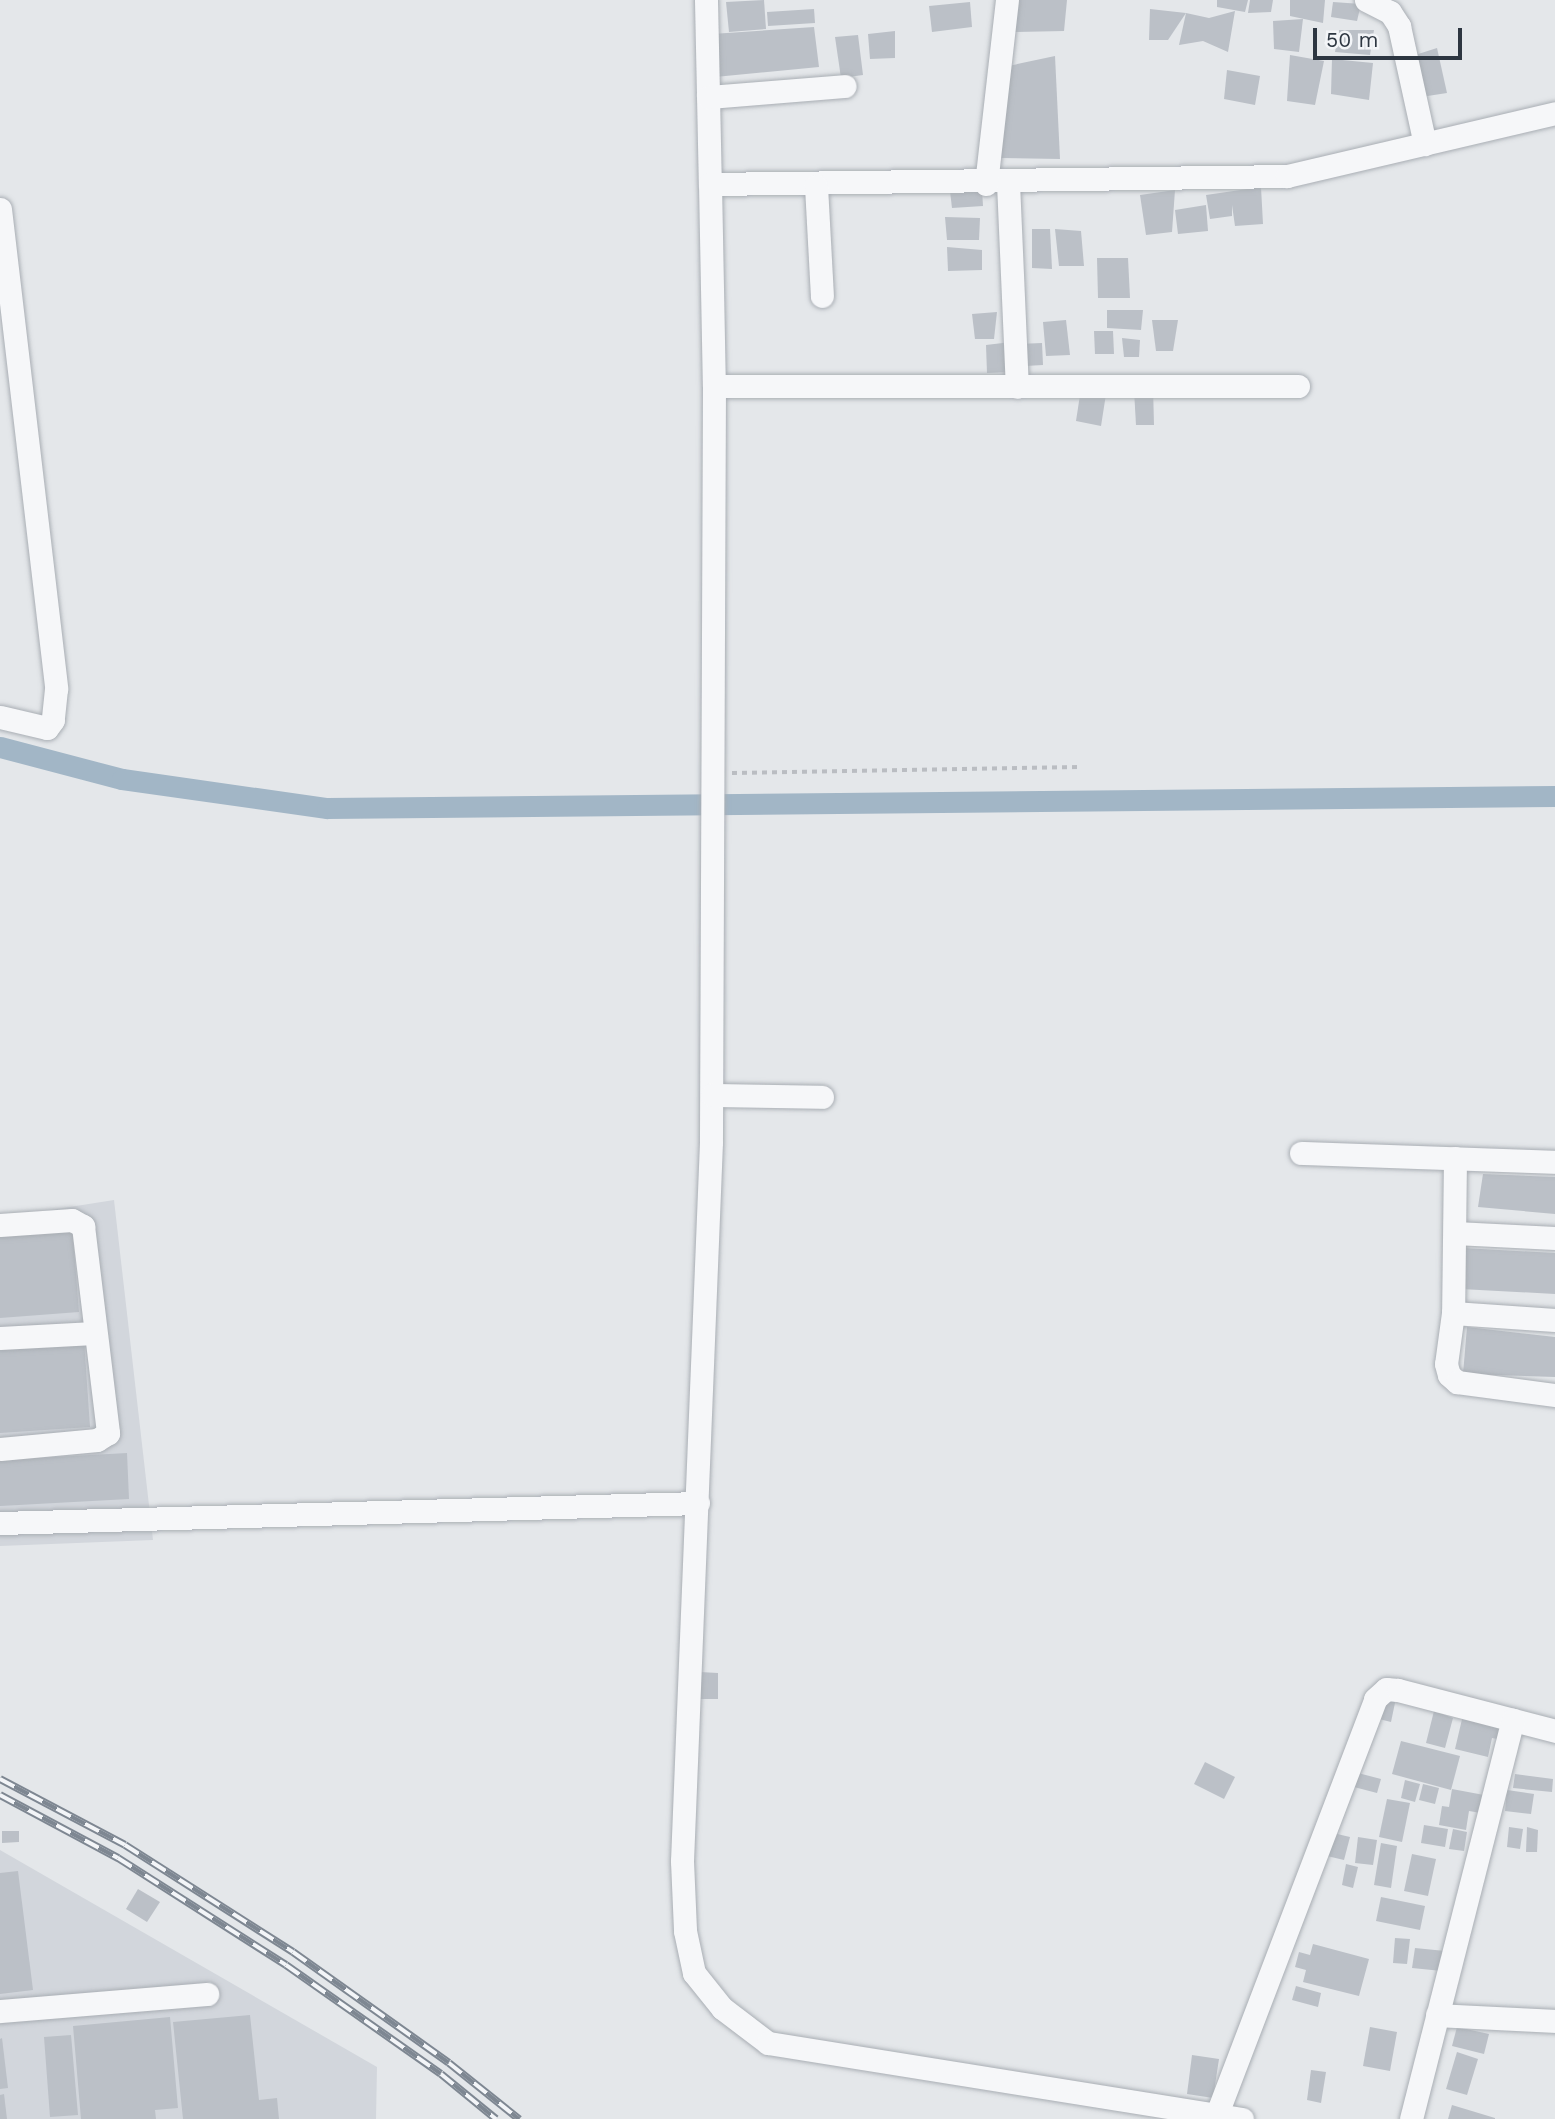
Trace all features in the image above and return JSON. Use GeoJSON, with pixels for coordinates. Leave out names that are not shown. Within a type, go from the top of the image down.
{"type":"FeatureCollection","features":[{"type":"Feature","properties":{"kind":"street"},"geometry":{"type":"LineString","coordinates":[[713,0],[706,0],[714,386],[712,1095],[682,1861],[685,1931],[694,1973],[722,2008],[746,2030],[768,2043],[1216,2117],[1242,2119]]}},
{"type":"Feature","properties":{"kind":"street"},"geometry":{"type":"LineString","coordinates":[[1007,0],[997,183],[1017,387]]}},
{"type":"Feature","properties":{"kind":"street"},"geometry":{"type":"LineString","coordinates":[[1366,0],[1390,6],[1399,26],[1425,144]]}},
{"type":"Feature","properties":{"kind":"street"},"geometry":{"type":"LineString","coordinates":[[708,97],[845,86]]}},
{"type":"Feature","properties":{"kind":"street"},"geometry":{"type":"LineString","coordinates":[[710,184],[816,186],[1287,176],[1555,113]]}},
{"type":"Feature","properties":{"kind":"street"},"geometry":{"type":"LineString","coordinates":[[816,186],[822,296]]}},
{"type":"Feature","properties":{"kind":"street"},"geometry":{"type":"LineString","coordinates":[[0,209],[56,689],[53,720],[47,728],[0,717]]}},
{"type":"Feature","properties":{"kind":"street"},"geometry":{"type":"LineString","coordinates":[[714,386],[1298,386]]}},
{"type":"Feature","properties":{"kind":"street"},"geometry":{"type":"LineString","coordinates":[[712,1095],[822,1097]]}},
{"type":"Feature","properties":{"kind":"street"},"geometry":{"type":"LineString","coordinates":[[1301,1153],[1555,1162]]}},
{"type":"Feature","properties":{"kind":"street"},"geometry":{"type":"LineString","coordinates":[[1455,1158],[1453,1313],[1446,1363],[1452,1379],[1555,1395]]}},
{"type":"Feature","properties":{"kind":"street"},"geometry":{"type":"LineString","coordinates":[[0,1225],[80,1222],[108,1433],[104,1438],[0,1449]]}},
{"type":"Feature","properties":{"kind":"street"},"geometry":{"type":"LineString","coordinates":[[1455,1233],[1555,1238]]}},
{"type":"Feature","properties":{"kind":"street"},"geometry":{"type":"LineString","coordinates":[[1453,1313],[1555,1320]]}},
{"type":"Feature","properties":{"kind":"street"},"geometry":{"type":"LineString","coordinates":[[0,1338],[94,1333]]}},
{"type":"Feature","properties":{"kind":"street"},"geometry":{"type":"LineString","coordinates":[[0,1523],[698,1503]]}},
{"type":"Feature","properties":{"kind":"street"},"geometry":{"type":"LineString","coordinates":[[1216,2117],[1375,1699],[1385,1689],[1398,1690],[1555,1731]]}},
{"type":"Feature","properties":{"kind":"street"},"geometry":{"type":"LineString","coordinates":[[1411,2119],[1513,1720]]}},
{"type":"Feature","properties":{"kind":"street"},"geometry":{"type":"LineString","coordinates":[[0,2011],[207,1994]]}},
{"type":"Feature","properties":{"kind":"street"},"geometry":{"type":"LineString","coordinates":[[1437,2015],[1555,2021]]}},
{"type":"Feature","properties":{"kind":"path"},"geometry":{"type":"LineString","coordinates":[[712,777],[1080,767]]}},
{"type":"Feature","properties":{"kind":"shaded area"},"geometry":{"type":"Polygon","coordinates":[[[114,1200],[153,1540],[0,1546],[0,1218],[114,1200]]]}},
{"type":"Feature","properties":{"kind":"shaded area"},"geometry":{"type":"Polygon","coordinates":[[[0,1850],[377,2067],[376,2119],[0,2119],[0,1850]]]}},
{"type":"Feature","properties":{"kind":"building"},"geometry":{"type":"Polygon","coordinates":[[[764,0],[766,29],[729,32],[726,2],[764,0]]]}},
{"type":"Feature","properties":{"kind":"building"},"geometry":{"type":"Polygon","coordinates":[[[1012,0],[1067,0],[1064,31],[1012,32],[1012,0]]]}},
{"type":"Feature","properties":{"kind":"building"},"geometry":{"type":"Polygon","coordinates":[[[1217,0],[1248,0],[1245,12],[1217,7],[1217,0]]]}},
{"type":"Feature","properties":{"kind":"building"},"geometry":{"type":"Polygon","coordinates":[[[1250,0],[1273,0],[1271,12],[1248,13],[1250,0]]]}},
{"type":"Feature","properties":{"kind":"building"},"geometry":{"type":"Polygon","coordinates":[[[1290,0],[1325,0],[1323,23],[1290,16],[1290,0]]]}},
{"type":"Feature","properties":{"kind":"building"},"geometry":{"type":"Polygon","coordinates":[[[970,2],[972,27],[932,32],[929,6],[970,2]]]}},
{"type":"Feature","properties":{"kind":"building"},"geometry":{"type":"Polygon","coordinates":[[[1333,2],[1361,4],[1357,21],[1331,17],[1333,2]]]}},
{"type":"Feature","properties":{"kind":"building"},"geometry":{"type":"Polygon","coordinates":[[[814,9],[815,23],[768,26],[767,12],[814,9]]]}},
{"type":"Feature","properties":{"kind":"building"},"geometry":{"type":"Polygon","coordinates":[[[1150,9],[1186,13],[1168,40],[1149,40],[1150,9]]]}},
{"type":"Feature","properties":{"kind":"building"},"geometry":{"type":"Polygon","coordinates":[[[1235,11],[1228,52],[1203,41],[1179,45],[1186,13],[1209,18],[1235,11]]]}},
{"type":"Feature","properties":{"kind":"building"},"geometry":{"type":"Polygon","coordinates":[[[1303,19],[1299,52],[1274,49],[1273,21],[1303,19]]]}},
{"type":"Feature","properties":{"kind":"building"},"geometry":{"type":"Polygon","coordinates":[[[814,27],[819,67],[715,77],[712,34],[814,27]]]}},
{"type":"Feature","properties":{"kind":"building"},"geometry":{"type":"Polygon","coordinates":[[[1339,30],[1374,30],[1370,55],[1335,52],[1339,30]]]}},
{"type":"Feature","properties":{"kind":"building"},"geometry":{"type":"Polygon","coordinates":[[[895,31],[895,58],[870,59],[868,34],[895,31]]]}},
{"type":"Feature","properties":{"kind":"building"},"geometry":{"type":"Polygon","coordinates":[[[858,35],[863,75],[841,78],[835,37],[858,35]]]}},
{"type":"Feature","properties":{"kind":"building"},"geometry":{"type":"Polygon","coordinates":[[[1437,48],[1447,93],[1421,97],[1412,56],[1437,48]]]}},
{"type":"Feature","properties":{"kind":"building"},"geometry":{"type":"Polygon","coordinates":[[[1290,55],[1324,61],[1315,105],[1287,101],[1290,55]]]}},
{"type":"Feature","properties":{"kind":"building"},"geometry":{"type":"Polygon","coordinates":[[[1055,56],[1060,159],[1001,158],[999,68],[1055,56]]]}},
{"type":"Feature","properties":{"kind":"building"},"geometry":{"type":"Polygon","coordinates":[[[1332,59],[1373,63],[1369,100],[1331,94],[1332,59]]]}},
{"type":"Feature","properties":{"kind":"building"},"geometry":{"type":"Polygon","coordinates":[[[1227,70],[1260,76],[1255,105],[1224,99],[1227,70]]]}},
{"type":"Feature","properties":{"kind":"building"},"geometry":{"type":"Polygon","coordinates":[[[1261,187],[1263,224],[1235,226],[1232,205],[1232,216],[1210,219],[1206,195],[1261,187]]]}},
{"type":"Feature","properties":{"kind":"building"},"geometry":{"type":"Polygon","coordinates":[[[982,190],[983,206],[952,208],[950,191],[982,190]]]}},
{"type":"Feature","properties":{"kind":"building"},"geometry":{"type":"Polygon","coordinates":[[[1175,190],[1172,232],[1146,235],[1140,195],[1175,190]]]}},
{"type":"Feature","properties":{"kind":"building"},"geometry":{"type":"Polygon","coordinates":[[[1206,205],[1208,231],[1178,234],[1175,210],[1206,205]]]}},
{"type":"Feature","properties":{"kind":"building"},"geometry":{"type":"Polygon","coordinates":[[[945,217],[980,218],[979,240],[947,240],[945,217]]]}},
{"type":"Feature","properties":{"kind":"building"},"geometry":{"type":"Polygon","coordinates":[[[1032,229],[1050,229],[1052,269],[1032,268],[1032,229]]]}},
{"type":"Feature","properties":{"kind":"building"},"geometry":{"type":"Polygon","coordinates":[[[1055,229],[1081,231],[1084,266],[1059,266],[1055,229]]]}},
{"type":"Feature","properties":{"kind":"building"},"geometry":{"type":"Polygon","coordinates":[[[947,247],[982,250],[982,270],[948,271],[947,247]]]}},
{"type":"Feature","properties":{"kind":"building"},"geometry":{"type":"Polygon","coordinates":[[[1097,258],[1128,258],[1130,298],[1098,298],[1097,258]]]}},
{"type":"Feature","properties":{"kind":"building"},"geometry":{"type":"Polygon","coordinates":[[[1107,310],[1143,310],[1141,330],[1107,328],[1107,310]]]}},
{"type":"Feature","properties":{"kind":"building"},"geometry":{"type":"Polygon","coordinates":[[[997,312],[994,339],[975,339],[972,314],[997,312]]]}},
{"type":"Feature","properties":{"kind":"building"},"geometry":{"type":"Polygon","coordinates":[[[1066,320],[1070,355],[1046,356],[1043,322],[1066,320]]]}},
{"type":"Feature","properties":{"kind":"building"},"geometry":{"type":"Polygon","coordinates":[[[1152,320],[1178,320],[1173,351],[1156,351],[1152,320]]]}},
{"type":"Feature","properties":{"kind":"building"},"geometry":{"type":"Polygon","coordinates":[[[1094,331],[1113,331],[1114,354],[1095,354],[1094,331]]]}},
{"type":"Feature","properties":{"kind":"building"},"geometry":{"type":"Polygon","coordinates":[[[1122,338],[1140,340],[1139,357],[1124,357],[1122,338]]]}},
{"type":"Feature","properties":{"kind":"building"},"geometry":{"type":"Polygon","coordinates":[[[1011,342],[1012,372],[987,373],[986,345],[1011,342]]]}},
{"type":"Feature","properties":{"kind":"building"},"geometry":{"type":"Polygon","coordinates":[[[1042,343],[1043,365],[1025,366],[1018,344],[1042,343]]]}},
{"type":"Feature","properties":{"kind":"building"},"geometry":{"type":"Polygon","coordinates":[[[1153,387],[1154,425],[1136,425],[1134,390],[1153,387]]]}},
{"type":"Feature","properties":{"kind":"building"},"geometry":{"type":"Polygon","coordinates":[[[1106,394],[1101,426],[1076,421],[1080,395],[1106,394]]]}},
{"type":"Feature","properties":{"kind":"building"},"geometry":{"type":"Polygon","coordinates":[[[1483,1174],[1555,1177],[1555,1214],[1478,1207],[1483,1174]]]}},
{"type":"Feature","properties":{"kind":"building"},"geometry":{"type":"Polygon","coordinates":[[[72,1225],[79,1312],[0,1318],[0,1231],[72,1225]]]}},
{"type":"Feature","properties":{"kind":"building"},"geometry":{"type":"Polygon","coordinates":[[[1463,1248],[1555,1253],[1555,1294],[1461,1289],[1463,1248]]]}},
{"type":"Feature","properties":{"kind":"building"},"geometry":{"type":"Polygon","coordinates":[[[1467,1327],[1555,1337],[1555,1377],[1463,1374],[1467,1327]]]}},
{"type":"Feature","properties":{"kind":"building"},"geometry":{"type":"Polygon","coordinates":[[[84,1340],[90,1427],[0,1433],[0,1346],[84,1340]]]}},
{"type":"Feature","properties":{"kind":"building"},"geometry":{"type":"Polygon","coordinates":[[[127,1453],[129,1499],[0,1506],[0,1460],[127,1453]]]}},
{"type":"Feature","properties":{"kind":"building"},"geometry":{"type":"Polygon","coordinates":[[[700,1672],[718,1673],[718,1699],[699,1699],[700,1672]]]}},
{"type":"Feature","properties":{"kind":"building"},"geometry":{"type":"Polygon","coordinates":[[[1384,1696],[1396,1698],[1391,1722],[1379,1719],[1384,1696]]]}},
{"type":"Feature","properties":{"kind":"building"},"geometry":{"type":"Polygon","coordinates":[[[1434,1711],[1453,1718],[1445,1748],[1426,1743],[1434,1711]]]}},
{"type":"Feature","properties":{"kind":"building"},"geometry":{"type":"Polygon","coordinates":[[[1463,1715],[1506,1724],[1502,1740],[1492,1738],[1488,1757],[1455,1749],[1463,1715]]]}},
{"type":"Feature","properties":{"kind":"building"},"geometry":{"type":"Polygon","coordinates":[[[1401,1741],[1460,1756],[1451,1790],[1392,1774],[1401,1741]]]}},
{"type":"Feature","properties":{"kind":"building"},"geometry":{"type":"Polygon","coordinates":[[[1205,1762],[1235,1777],[1224,1799],[1194,1784],[1205,1762]]]}},
{"type":"Feature","properties":{"kind":"building"},"geometry":{"type":"Polygon","coordinates":[[[1358,1773],[1381,1779],[1377,1793],[1354,1787],[1358,1773]]]}},
{"type":"Feature","properties":{"kind":"building"},"geometry":{"type":"Polygon","coordinates":[[[1515,1774],[1553,1779],[1552,1792],[1513,1788],[1515,1774]]]}},
{"type":"Feature","properties":{"kind":"building"},"geometry":{"type":"Polygon","coordinates":[[[1405,1780],[1420,1784],[1415,1802],[1401,1798],[1405,1780]]]}},
{"type":"Feature","properties":{"kind":"building"},"geometry":{"type":"Polygon","coordinates":[[[1423,1784],[1439,1788],[1435,1804],[1419,1800],[1423,1784]]]}},
{"type":"Feature","properties":{"kind":"building"},"geometry":{"type":"Polygon","coordinates":[[[1452,1789],[1484,1795],[1481,1813],[1469,1811],[1466,1830],[1439,1825],[1442,1806],[1449,1807],[1452,1789]]]}},
{"type":"Feature","properties":{"kind":"building"},"geometry":{"type":"Polygon","coordinates":[[[1507,1790],[1534,1794],[1531,1814],[1505,1811],[1507,1790]]]}},
{"type":"Feature","properties":{"kind":"building"},"geometry":{"type":"Polygon","coordinates":[[[1387,1799],[1410,1803],[1402,1842],[1379,1837],[1387,1799]]]}},
{"type":"Feature","properties":{"kind":"building"},"geometry":{"type":"Polygon","coordinates":[[[1424,1825],[1448,1829],[1445,1847],[1421,1843],[1424,1825]]]}},
{"type":"Feature","properties":{"kind":"building"},"geometry":{"type":"Polygon","coordinates":[[[1509,1827],[1523,1829],[1520,1849],[1507,1847],[1509,1827]]]}},
{"type":"Feature","properties":{"kind":"building"},"geometry":{"type":"Polygon","coordinates":[[[1527,1827],[1538,1830],[1537,1852],[1526,1852],[1527,1827]]]}},
{"type":"Feature","properties":{"kind":"building"},"geometry":{"type":"Polygon","coordinates":[[[1453,1829],[1467,1832],[1464,1851],[1449,1849],[1453,1829]]]}},
{"type":"Feature","properties":{"kind":"building"},"geometry":{"type":"Polygon","coordinates":[[[2,1831],[19,1831],[19,1842],[2,1843],[2,1831]]]}},
{"type":"Feature","properties":{"kind":"building"},"geometry":{"type":"Polygon","coordinates":[[[1333,1833],[1350,1837],[1344,1860],[1327,1856],[1333,1833]]]}},
{"type":"Feature","properties":{"kind":"building"},"geometry":{"type":"Polygon","coordinates":[[[1358,1837],[1377,1840],[1373,1865],[1355,1863],[1358,1837]]]}},
{"type":"Feature","properties":{"kind":"building"},"geometry":{"type":"Polygon","coordinates":[[[1381,1843],[1397,1846],[1391,1888],[1374,1885],[1381,1843]]]}},
{"type":"Feature","properties":{"kind":"building"},"geometry":{"type":"Polygon","coordinates":[[[1412,1854],[1436,1859],[1428,1896],[1404,1891],[1412,1854]]]}},
{"type":"Feature","properties":{"kind":"building"},"geometry":{"type":"Polygon","coordinates":[[[1346,1864],[1358,1867],[1353,1888],[1342,1885],[1346,1864]]]}},
{"type":"Feature","properties":{"kind":"building"},"geometry":{"type":"Polygon","coordinates":[[[18,1871],[33,1990],[0,1994],[0,1873],[18,1871]]]}},
{"type":"Feature","properties":{"kind":"building"},"geometry":{"type":"Polygon","coordinates":[[[138,1889],[160,1902],[147,1922],[126,1909],[138,1889]]]}},
{"type":"Feature","properties":{"kind":"building"},"geometry":{"type":"Polygon","coordinates":[[[1381,1897],[1425,1906],[1420,1930],[1376,1921],[1381,1897]]]}},
{"type":"Feature","properties":{"kind":"building"},"geometry":{"type":"Polygon","coordinates":[[[1395,1938],[1410,1939],[1407,1964],[1393,1963],[1395,1938]]]}},
{"type":"Feature","properties":{"kind":"building"},"geometry":{"type":"Polygon","coordinates":[[[1313,1944],[1369,1959],[1359,1996],[1303,1982],[1306,1970],[1295,1967],[1299,1952],[1310,1955],[1313,1944]]]}},
{"type":"Feature","properties":{"kind":"building"},"geometry":{"type":"Polygon","coordinates":[[[1415,1948],[1445,1951],[1442,1971],[1412,1968],[1415,1948]]]}},
{"type":"Feature","properties":{"kind":"building"},"geometry":{"type":"Polygon","coordinates":[[[1296,1986],[1321,1993],[1318,2007],[1292,2000],[1296,1986]]]}},
{"type":"Feature","properties":{"kind":"building"},"geometry":{"type":"Polygon","coordinates":[[[250,2015],[259,2100],[277,2098],[279,2119],[183,2119],[173,2022],[250,2015]]]}},
{"type":"Feature","properties":{"kind":"building"},"geometry":{"type":"Polygon","coordinates":[[[170,2017],[178,2108],[155,2110],[156,2119],[81,2119],[73,2026],[170,2017]]]}},
{"type":"Feature","properties":{"kind":"building"},"geometry":{"type":"Polygon","coordinates":[[[1370,2027],[1397,2032],[1390,2071],[1363,2066],[1370,2027]]]}},
{"type":"Feature","properties":{"kind":"building"},"geometry":{"type":"Polygon","coordinates":[[[1457,2027],[1489,2034],[1484,2054],[1452,2046],[1457,2027]]]}},
{"type":"Feature","properties":{"kind":"building"},"geometry":{"type":"Polygon","coordinates":[[[71,2035],[78,2115],[50,2117],[44,2037],[71,2035]]]}},
{"type":"Feature","properties":{"kind":"building"},"geometry":{"type":"Polygon","coordinates":[[[2,2038],[8,2088],[0,2089],[0,2039],[2,2038]]]}},
{"type":"Feature","properties":{"kind":"building"},"geometry":{"type":"Polygon","coordinates":[[[1457,2052],[1478,2059],[1467,2095],[1446,2089],[1457,2052]]]}},
{"type":"Feature","properties":{"kind":"building"},"geometry":{"type":"Polygon","coordinates":[[[1192,2055],[1219,2059],[1213,2098],[1187,2094],[1192,2055]]]}},
{"type":"Feature","properties":{"kind":"building"},"geometry":{"type":"Polygon","coordinates":[[[1311,2070],[1326,2072],[1321,2103],[1307,2100],[1311,2070]]]}},
{"type":"Feature","properties":{"kind":"building"},"geometry":{"type":"Polygon","coordinates":[[[4,2094],[7,2119],[0,2119],[0,2095],[4,2094]]]}},
{"type":"Feature","properties":{"kind":"building"},"geometry":{"type":"Polygon","coordinates":[[[1452,2105],[1495,2118],[1495,2119],[1448,2119],[1452,2105]]]}},
{"type":"Feature","properties":{"kind":"waterway"},"geometry":{"type":"LineString","coordinates":[[0,747],[122,779],[327,808],[1555,796]]}},
{"type":"Feature","properties":{"kind":"railway"},"geometry":{"type":"LineString","coordinates":[[0,1779],[125,1845],[293,1952],[449,2063],[519,2119]]}},
{"type":"Feature","properties":{"kind":"railway"},"geometry":{"type":"LineString","coordinates":[[0,1795],[118,1858],[286,1965],[441,2074],[496,2119]]}}]}
